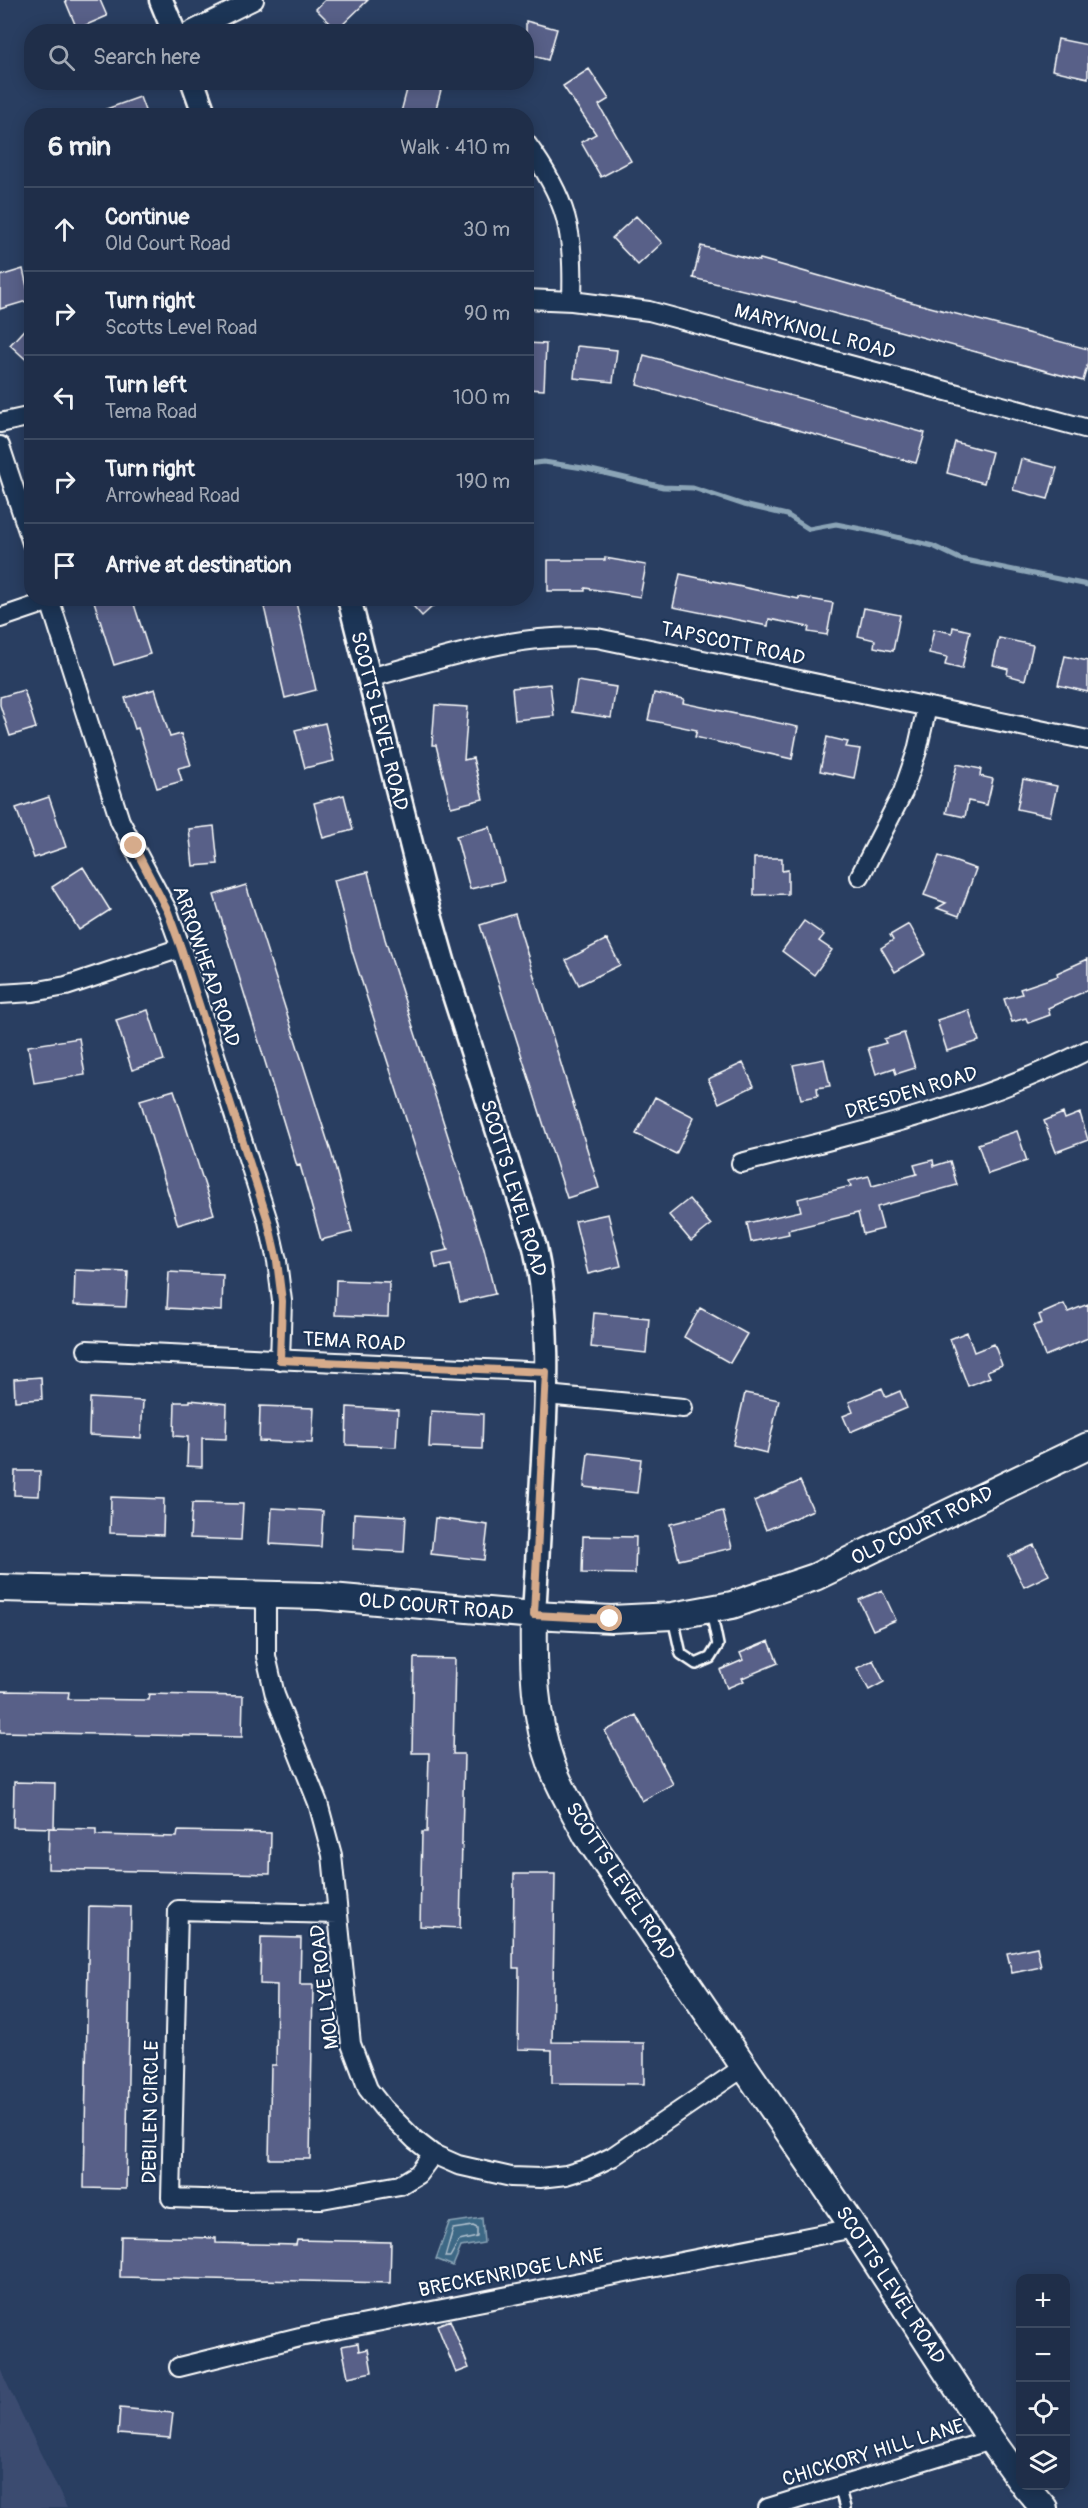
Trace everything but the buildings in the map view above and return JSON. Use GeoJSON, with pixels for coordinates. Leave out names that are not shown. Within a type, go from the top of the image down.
{"type":"FeatureCollection","features":[{"type":"Feature","properties":{"kind":"main road","name":"OLD COURT ROAD"},"geometry":{"type":"LineString","coordinates":[[0,1588],[266,1594],[380,1600],[534,1615],[610,1619],[672,1616],[710,1609],[775,1592],[815,1577],[1088,1446]]}},
{"type":"Feature","properties":{"kind":"main road","name":"SCOTTS LEVEL ROAD"},"geometry":{"type":"LineString","coordinates":[[534,1615],[533,1656],[538,1711],[545,1742],[561,1786],[587,1836],[854,2228],[991,2440],[1016,2474]]}},
{"type":"Feature","properties":{"kind":"main road"},"geometry":{"type":"LineString","coordinates":[[1028,2490],[1044,2508]]}},
{"type":"Feature","properties":{"kind":"street"},"geometry":{"type":"LineString","coordinates":[[161,0],[171,24]]}},
{"type":"Feature","properties":{"kind":"street"},"geometry":{"type":"LineString","coordinates":[[205,24],[254,0]]}},
{"type":"Feature","properties":{"kind":"street"},"geometry":{"type":"LineString","coordinates":[[197,90],[203,108]]}},
{"type":"Feature","properties":{"kind":"street"},"geometry":{"type":"LineString","coordinates":[[534,154],[559,195],[568,222],[573,255],[572,301]]}},
{"type":"Feature","properties":{"kind":"street","name":"MARYKNOLL ROAD"},"geometry":{"type":"LineString","coordinates":[[534,299],[572,301],[650,311],[1088,429]]}},
{"type":"Feature","properties":{"kind":"street"},"geometry":{"type":"LineString","coordinates":[[0,423],[24,418]]}},
{"type":"Feature","properties":{"kind":"street"},"geometry":{"type":"LineString","coordinates":[[0,446],[24,519]]}},
{"type":"Feature","properties":{"kind":"street"},"geometry":{"type":"LineString","coordinates":[[0,618],[33,606]]}},
{"type":"Feature","properties":{"kind":"street","name":"ARROWHEAD ROAD"},"geometry":{"type":"LineString","coordinates":[[52,606],[120,821],[168,912],[181,948],[270,1231],[282,1301],[280,1360]]}},
{"type":"Feature","properties":{"kind":"street","name":"SCOTTS LEVEL ROAD"},"geometry":{"type":"LineString","coordinates":[[351,606],[421,883],[444,964],[535,1247],[544,1298],[546,1395],[534,1615]]}},
{"type":"Feature","properties":{"kind":"street","name":"TAPSCOTT ROAD"},"geometry":{"type":"LineString","coordinates":[[369,678],[514,641],[569,636],[629,644],[1088,740]]}},
{"type":"Feature","properties":{"kind":"street"},"geometry":{"type":"LineString","coordinates":[[860,876],[903,792],[917,751],[927,707]]}},
{"type":"Feature","properties":{"kind":"street"},"geometry":{"type":"LineString","coordinates":[[0,994],[33,992],[66,986],[181,948]]}},
{"type":"Feature","properties":{"kind":"street","name":"DRESDEN ROAD"},"geometry":{"type":"LineString","coordinates":[[741,1162],[889,1125],[978,1096],[1088,1050]]}},
{"type":"Feature","properties":{"kind":"street","name":"TEMA ROAD"},"geometry":{"type":"LineString","coordinates":[[87,1350],[546,1372]]}},
{"type":"Feature","properties":{"kind":"street"},"geometry":{"type":"LineString","coordinates":[[546,1395],[682,1408]]}},
{"type":"Feature","properties":{"kind":"street","name":"MOLLYE ROAD"},"geometry":{"type":"LineString","coordinates":[[266,1594],[266,1656],[275,1695],[326,1827],[332,1855],[351,2044],[368,2089],[406,2133],[433,2154],[458,2165],[511,2177],[540,2178],[566,2175],[589,2168],[612,2157],[744,2067]]}},
{"type":"Feature","properties":{"kind":"street","name":"DEBILEN CIRCLE"},"geometry":{"type":"LineString","coordinates":[[338,1914],[178,1911],[171,2198],[322,2199],[400,2185],[418,2174],[433,2154]]}},
{"type":"Feature","properties":{"kind":"street","name":"BRECKENRIDGE LANE"},"geometry":{"type":"LineString","coordinates":[[179,2367],[300,2337],[854,2228]]}},
{"type":"Feature","properties":{"kind":"street","name":"CHICKORY HILL LANE"},"geometry":{"type":"LineString","coordinates":[[768,2508],[991,2440]]}},
{"type":"Feature","properties":{"kind":"lane"},"geometry":{"type":"LineString","coordinates":[[672,1616],[681,1654],[696,1664],[710,1658],[718,1645],[710,1609]]}},
{"type":"Feature","properties":{"kind":"lane"},"geometry":{"type":"LineString","coordinates":[[839,2486],[845,2508]]}},
{"type":"Feature","properties":{"kind":"shaded area"},"geometry":{"type":"Polygon","coordinates":[[[0,2369],[8,2386],[67,2508],[0,2508],[0,2369]]]}},
{"type":"Feature","properties":{"kind":"water"},"geometry":{"type":"Polygon","coordinates":[[[482,2218],[484,2243],[461,2247],[453,2266],[436,2259],[449,2223],[482,2218]]]}},
{"type":"Feature","properties":{"kind":"waterway"},"geometry":{"type":"LineString","coordinates":[[534,463],[544,462],[583,468],[663,487],[693,488],[744,505],[787,515],[809,529],[836,524],[872,531],[933,546],[960,559],[1088,585]]}},
{"type":"Feature","properties":{"kind":"route"},"geometry":{"type":"LineString","coordinates":[[134,846],[168,912],[181,948],[268,1221],[277,1261],[282,1301],[280,1360],[546,1372],[534,1615],[610,1619]]}}]}
